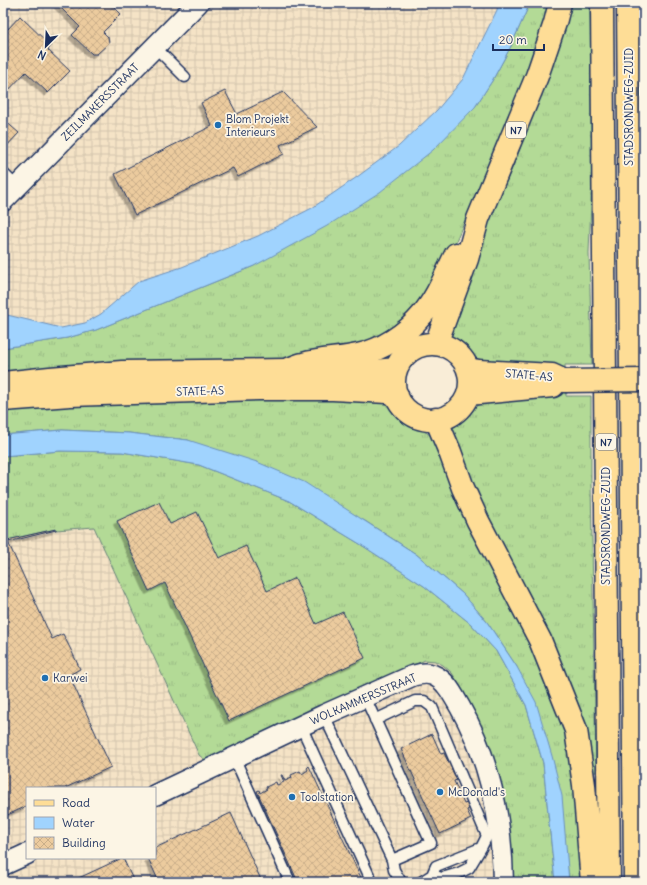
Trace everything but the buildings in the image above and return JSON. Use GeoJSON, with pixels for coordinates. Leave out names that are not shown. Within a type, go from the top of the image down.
{"type":"FeatureCollection","features":[{"type":"Feature","properties":{"kind":"main road","name":"N7"},"geometry":{"type":"LineString","coordinates":[[436,344],[467,258],[478,219],[537,76],[555,23],[560,3]]}},
{"type":"Feature","properties":{"kind":"main road","name":"STADSRONDWEG-ZUID"},"geometry":{"type":"LineString","coordinates":[[602,3],[609,882]]}},
{"type":"Feature","properties":{"kind":"main road","name":"STADSRONDWEG-ZUID"},"geometry":{"type":"LineString","coordinates":[[628,3],[635,882]]}},
{"type":"Feature","properties":{"kind":"main road","name":"N7"},"geometry":{"type":"LineString","coordinates":[[286,370],[303,364],[360,354],[380,348],[396,338],[422,315],[441,285],[456,254],[478,219]]}},
{"type":"Feature","properties":{"kind":"main road"},"geometry":{"type":"LineString","coordinates":[[428,344],[436,344],[452,349],[462,358],[468,369],[470,377],[468,394],[465,402],[456,411],[445,418],[426,419],[416,416],[405,407],[397,395],[394,382],[396,370],[405,355],[412,350],[428,344]]}},
{"type":"Feature","properties":{"kind":"main road","name":"STATE-AS"},"geometry":{"type":"LineString","coordinates":[[468,369],[478,371],[552,375],[565,381]]}},
{"type":"Feature","properties":{"kind":"main road","name":"STATE-AS"},"geometry":{"type":"LineString","coordinates":[[3,383],[122,372],[286,370],[308,374],[361,373],[396,370]]}},
{"type":"Feature","properties":{"kind":"main road","name":"STATE-AS"},"geometry":{"type":"LineString","coordinates":[[468,394],[553,386],[565,381],[644,380]]}},
{"type":"Feature","properties":{"kind":"main road","name":"STATE-AS"},"geometry":{"type":"LineString","coordinates":[[3,400],[70,395],[260,389],[333,389],[387,392],[397,395]]}},
{"type":"Feature","properties":{"kind":"main road"},"geometry":{"type":"LineString","coordinates":[[436,419],[463,488],[478,521],[540,640],[576,730],[584,785],[592,882]]}},
{"type":"Feature","properties":{"kind":"street","name":"ZEILMAKERSSTRAAT"},"geometry":{"type":"LineString","coordinates":[[3,201],[10,180],[155,47],[198,3]]}},
{"type":"Feature","properties":{"kind":"street","name":"WOLKAMMERSSTRAAT"},"geometry":{"type":"LineString","coordinates":[[156,794],[324,715],[412,676],[425,673],[433,675],[442,680],[452,692],[475,738],[486,766],[500,828],[503,855],[503,882]]}},
{"type":"Feature","properties":{"kind":"street"},"geometry":{"type":"LineString","coordinates":[[3,865],[26,854]]}},
{"type":"Feature","properties":{"kind":"lane"},"geometry":{"type":"LineString","coordinates":[[155,47],[184,77]]}},
{"type":"Feature","properties":{"kind":"lane"},"geometry":{"type":"LineString","coordinates":[[365,697],[431,843],[392,860]]}},
{"type":"Feature","properties":{"kind":"lane"},"geometry":{"type":"LineString","coordinates":[[375,720],[415,700],[424,701],[432,707],[487,836],[482,848],[469,868],[459,873],[442,878],[432,875]]}},
{"type":"Feature","properties":{"kind":"lane"},"geometry":{"type":"LineString","coordinates":[[324,715],[392,860],[394,870],[401,882]]}},
{"type":"Feature","properties":{"kind":"lane"},"geometry":{"type":"LineString","coordinates":[[301,726],[372,882]]}},
{"type":"Feature","properties":{"kind":"lane"},"geometry":{"type":"LineString","coordinates":[[234,757],[290,882]]}},
{"type":"Feature","properties":{"kind":"lane"},"geometry":{"type":"LineString","coordinates":[[420,882],[432,875],[436,866],[482,848]]}},
{"type":"Feature","properties":{"kind":"shaded area"},"geometry":{"type":"Polygon","coordinates":[[[3,3],[513,3],[491,58],[398,165],[89,326],[3,339],[3,3]]]}},
{"type":"Feature","properties":{"kind":"shaded area"},"geometry":{"type":"Polygon","coordinates":[[[3,444],[453,597],[563,882],[3,882],[3,444]]]}},
{"type":"Feature","properties":{"kind":"green space"},"geometry":{"type":"Polygon","coordinates":[[[530,3],[553,3],[545,35],[455,243],[439,276],[423,303],[378,340],[289,360],[3,375],[3,348],[67,338],[96,330],[254,266],[475,107],[492,81],[510,48],[530,3]]]}},
{"type":"Feature","properties":{"kind":"green space"},"geometry":{"type":"Polygon","coordinates":[[[566,3],[590,3],[592,176],[589,253],[592,365],[565,365],[565,369],[481,361],[468,349],[466,351],[455,342],[447,339],[490,218],[514,164],[532,117],[548,69],[566,3]]]}},
{"type":"Feature","properties":{"kind":"green space"},"geometry":{"type":"Polygon","coordinates":[[[640,3],[644,3],[644,330],[643,219],[640,152],[640,3]]]}},
{"type":"Feature","properties":{"kind":"green space"},"geometry":{"type":"Polygon","coordinates":[[[562,392],[566,392],[566,396],[591,396],[596,772],[589,773],[503,557],[447,425],[454,423],[465,414],[467,416],[474,407],[480,404],[550,395],[562,395],[562,392]]]}},
{"type":"Feature","properties":{"kind":"green space"},"geometry":{"type":"Polygon","coordinates":[[[266,395],[383,401],[389,405],[401,418],[434,438],[519,612],[566,729],[586,882],[569,882],[565,842],[517,667],[487,622],[463,594],[416,554],[365,521],[188,440],[129,433],[62,430],[3,435],[3,408],[266,395]]]}},
{"type":"Feature","properties":{"kind":"green space"},"geometry":{"type":"Polygon","coordinates":[[[60,451],[122,452],[199,465],[289,501],[360,544],[424,586],[471,624],[496,651],[526,705],[543,763],[555,882],[511,882],[512,852],[509,828],[485,738],[462,689],[452,673],[443,665],[435,661],[425,660],[206,761],[199,755],[94,527],[56,529],[3,541],[3,456],[60,451]]]}},
{"type":"Feature","properties":{"kind":"water"},"geometry":{"type":"Polygon","coordinates":[[[498,3],[530,3],[510,48],[492,81],[475,107],[433,150],[380,192],[327,226],[254,266],[96,330],[67,338],[3,348],[3,314],[61,328],[85,323],[101,314],[139,281],[182,267],[258,236],[312,208],[357,177],[399,146],[437,110],[463,79],[497,10],[498,3]]]}},
{"type":"Feature","properties":{"kind":"water"},"geometry":{"type":"Polygon","coordinates":[[[62,430],[129,433],[188,440],[257,462],[304,482],[416,554],[463,594],[487,622],[517,667],[536,702],[562,796],[569,882],[555,882],[543,763],[526,705],[496,651],[471,624],[424,586],[360,544],[289,501],[199,465],[122,452],[60,451],[3,456],[3,435],[62,430]]]}},
{"type":"Feature","properties":{"kind":"place","name":"Blom Projekt Interieurs"},"geometry":{"type":"Point","coordinates":[218,125]}},
{"type":"Feature","properties":{"kind":"place","name":"Karwei"},"geometry":{"type":"Point","coordinates":[45,678]}},
{"type":"Feature","properties":{"kind":"place","name":"McDonald's"},"geometry":{"type":"Point","coordinates":[440,792]}},
{"type":"Feature","properties":{"kind":"place","name":"Toolstation"},"geometry":{"type":"Point","coordinates":[292,797]}}]}
